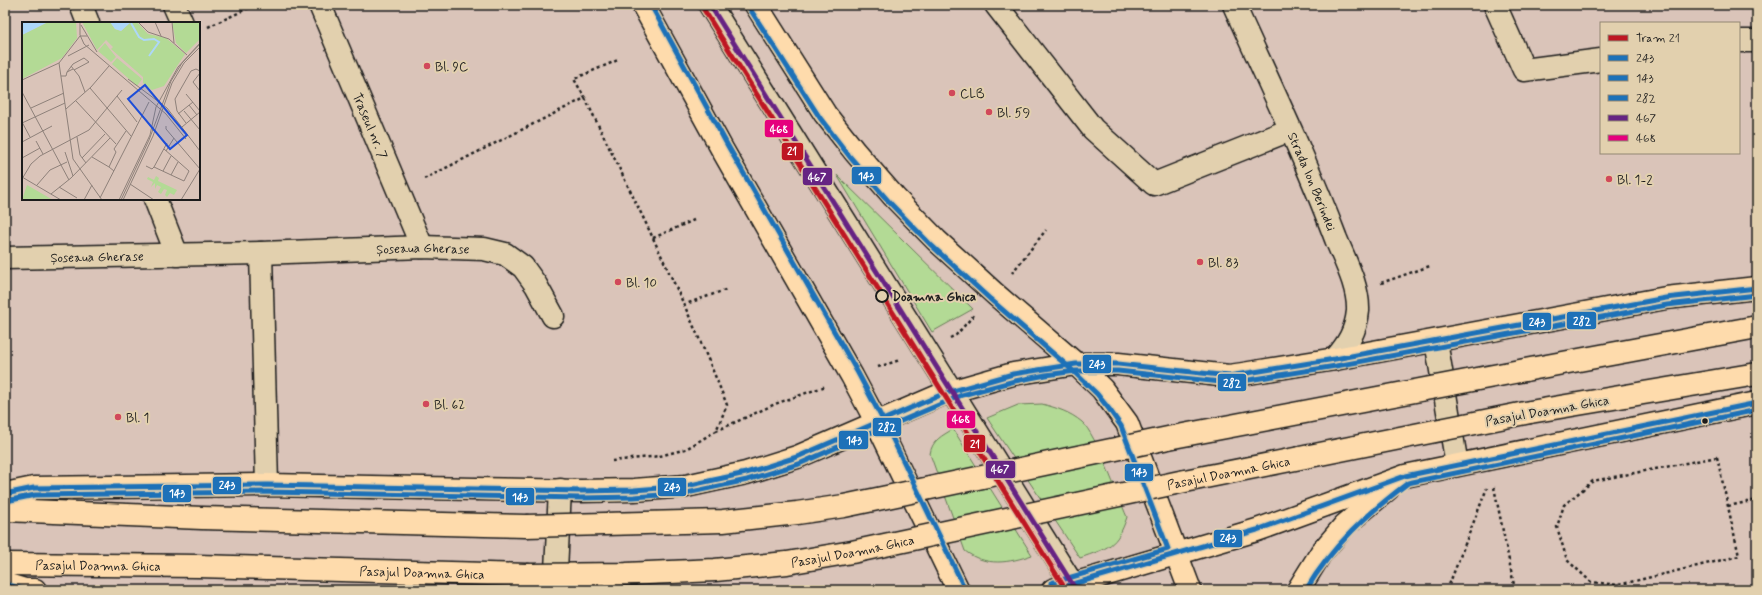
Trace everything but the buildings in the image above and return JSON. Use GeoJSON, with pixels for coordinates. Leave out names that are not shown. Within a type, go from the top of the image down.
{"type":"FeatureCollection","features":[{"type":"Feature","properties":{"kind":"main road"},"geometry":{"type":"LineString","coordinates":[[643,5],[722,149],[852,376],[877,423],[958,590]]}},
{"type":"Feature","properties":{"kind":"main road"},"geometry":{"type":"LineString","coordinates":[[756,5],[825,114],[854,152],[936,240],[995,294],[1076,364],[1102,389],[1127,423],[1190,590]]}},
{"type":"Feature","properties":{"kind":"main road"},"geometry":{"type":"LineString","coordinates":[[5,494],[34,488],[267,485],[560,490],[634,490],[686,486],[746,473],[797,457],[952,391],[1013,374],[1076,364],[1118,364],[1229,376],[1275,370],[1666,298],[1757,288]]}},
{"type":"Feature","properties":{"kind":"main road"},"geometry":{"type":"LineString","coordinates":[[5,510],[202,518],[526,526],[723,521],[804,512],[958,483],[1173,437],[1525,370],[1757,328]]}},
{"type":"Feature","properties":{"kind":"main road","name":"Pasajul Doamna Ghica"},"geometry":{"type":"LineString","coordinates":[[5,564],[198,566],[527,574],[626,574],[715,570],[787,563],[852,552],[1172,484],[1530,412],[1757,374]]}},
{"type":"Feature","properties":{"kind":"main road"},"geometry":{"type":"LineString","coordinates":[[1067,588],[1257,530],[1405,476],[1757,403]]}},
{"type":"Feature","properties":{"kind":"main road"},"geometry":{"type":"LineString","coordinates":[[1298,590],[1321,553],[1345,525],[1374,499],[1405,476]]}},
{"type":"Feature","properties":{"kind":"main road"},"geometry":{"type":"LineString","coordinates":[[5,584],[25,590],[35,590]]}},
{"type":"Feature","properties":{"kind":"street"},"geometry":{"type":"LineString","coordinates":[[81,5],[88,22]]}},
{"type":"Feature","properties":{"kind":"street"},"geometry":{"type":"LineString","coordinates":[[174,5],[182,22]]}},
{"type":"Feature","properties":{"kind":"street","name":"Traseul nr. 7"},"geometry":{"type":"LineString","coordinates":[[320,5],[400,191],[422,247]]}},
{"type":"Feature","properties":{"kind":"street"},"geometry":{"type":"LineString","coordinates":[[710,5],[952,391],[1067,588]]}},
{"type":"Feature","properties":{"kind":"street"},"geometry":{"type":"LineString","coordinates":[[996,5],[1093,129],[1154,184],[1290,130]]}},
{"type":"Feature","properties":{"kind":"street","name":"Strada Ion Berindei"},"geometry":{"type":"LineString","coordinates":[[1234,5],[1316,187],[1356,292],[1358,310],[1355,330],[1348,344],[1335,359]]}},
{"type":"Feature","properties":{"kind":"street"},"geometry":{"type":"LineString","coordinates":[[1495,5],[1524,70],[1600,60]]}},
{"type":"Feature","properties":{"kind":"street"},"geometry":{"type":"LineString","coordinates":[[1740,41],[1757,41]]}},
{"type":"Feature","properties":{"kind":"street"},"geometry":{"type":"LineString","coordinates":[[155,200],[177,255]]}},
{"type":"Feature","properties":{"kind":"street","name":"Șoseaua Gherase"},"geometry":{"type":"LineString","coordinates":[[5,258],[261,253],[422,247],[484,249],[505,254],[523,268],[532,279],[553,316]]}},
{"type":"Feature","properties":{"kind":"street"},"geometry":{"type":"LineString","coordinates":[[261,253],[267,485]]}},
{"type":"Feature","properties":{"kind":"street"},"geometry":{"type":"LineString","coordinates":[[1436,341],[1457,465]]}},
{"type":"Feature","properties":{"kind":"street"},"geometry":{"type":"LineString","coordinates":[[555,590],[560,490]]}},
{"type":"Feature","properties":{"kind":"path"},"geometry":{"type":"LineString","coordinates":[[206,28],[255,5]]}},
{"type":"Feature","properties":{"kind":"path"},"geometry":{"type":"LineString","coordinates":[[618,60],[574,79],[585,98],[653,238],[712,369],[726,405],[716,431]]}},
{"type":"Feature","properties":{"kind":"path"},"geometry":{"type":"LineString","coordinates":[[400,191],[585,98]]}},
{"type":"Feature","properties":{"kind":"path"},"geometry":{"type":"LineString","coordinates":[[653,238],[694,220]]}},
{"type":"Feature","properties":{"kind":"path"},"geometry":{"type":"LineString","coordinates":[[615,460],[660,456],[686,449],[716,431],[775,404],[925,350],[956,335],[995,294],[1046,230]]}},
{"type":"Feature","properties":{"kind":"path"},"geometry":{"type":"LineString","coordinates":[[1356,292],[1430,266]]}},
{"type":"Feature","properties":{"kind":"path"},"geometry":{"type":"LineString","coordinates":[[683,305],[728,289]]}},
{"type":"Feature","properties":{"kind":"path"},"geometry":{"type":"LineString","coordinates":[[1717,457],[1728,506],[1739,556],[1618,585],[1591,582],[1566,560],[1557,527],[1564,505],[1593,481],[1717,457]]}},
{"type":"Feature","properties":{"kind":"path"},"geometry":{"type":"LineString","coordinates":[[1447,590],[1489,484]]}},
{"type":"Feature","properties":{"kind":"path"},"geometry":{"type":"LineString","coordinates":[[1493,484],[1515,590]]}},
{"type":"Feature","properties":{"kind":"path"},"geometry":{"type":"LineString","coordinates":[[1728,506],[1757,500]]}},
{"type":"Feature","properties":{"kind":"green space"},"geometry":{"type":"Polygon","coordinates":[[[837,175],[973,309],[932,332],[837,175]]]}},
{"type":"Feature","properties":{"kind":"green space"},"geometry":{"type":"Polygon","coordinates":[[[1042,404],[1068,413],[1082,422],[1088,429],[1100,452],[1127,517],[1115,541],[1105,549],[1080,558],[987,418],[1018,405],[1042,404]]]}},
{"type":"Feature","properties":{"kind":"green space"},"geometry":{"type":"Polygon","coordinates":[[[953,429],[1032,555],[1015,560],[998,562],[981,560],[965,551],[930,454],[935,442],[941,436],[953,429]]]}},
{"type":"Feature","properties":{"kind":"tram line","name":"21"},"geometry":{"type":"LineString","coordinates":[[701,5],[1066,590]]}},
{"type":"Feature","properties":{"kind":"transit line","name":"143"},"geometry":{"type":"LineString","coordinates":[[6,501],[35,495],[267,492],[581,498],[634,497],[687,493],[747,480],[799,464],[881,428],[884,424],[883,420],[858,373],[728,146],[651,5]]}},
{"type":"Feature","properties":{"kind":"transit line","name":"467"},"geometry":{"type":"LineString","coordinates":[[710,5],[1076,590]]}},
{"type":"Feature","properties":{"kind":"transit line","name":"468"},"geometry":{"type":"LineString","coordinates":[[704,9],[1068,590]]}},
{"type":"Feature","properties":{"kind":"transit line","name":"143"},"geometry":{"type":"LineString","coordinates":[[750,9],[820,118],[850,157],[890,203],[931,245],[990,299],[1071,369],[1097,394],[1121,426],[1168,549],[1051,583]]}},
{"type":"Feature","properties":{"kind":"transit line","name":"243"},"geometry":{"type":"LineString","coordinates":[[5,494],[34,488],[267,485],[581,491],[634,490],[686,486],[746,473],[797,457],[943,394],[1013,374],[1076,364],[1118,364],[1229,376],[1335,359],[1666,298],[1757,288]]}},
{"type":"Feature","properties":{"kind":"transit line","name":"282"},"geometry":{"type":"LineString","coordinates":[[964,587],[887,427],[962,395],[1015,381],[1076,371],[1118,371],[1230,383],[1336,366],[1667,305],[1757,295]]}},
{"type":"Feature","properties":{"kind":"transit line","name":"243"},"geometry":{"type":"LineString","coordinates":[[1053,590],[1257,530],[1405,476],[1757,403]]}},
{"type":"Feature","properties":{"kind":"transit line","name":"282"},"geometry":{"type":"LineString","coordinates":[[1306,590],[1327,559],[1352,531],[1365,518],[1408,483],[1757,410]]}},
{"type":"Feature","properties":{"kind":"transit line","name":"243"},"geometry":{"type":"LineString","coordinates":[[5,584],[25,590],[35,590]]}},
{"type":"Feature","properties":{"kind":"place","name":"Bl. 9C"},"geometry":{"type":"Point","coordinates":[427,66]}},
{"type":"Feature","properties":{"kind":"place","name":"CLB"},"geometry":{"type":"Point","coordinates":[952,93]}},
{"type":"Feature","properties":{"kind":"place","name":"Bl. 59"},"geometry":{"type":"Point","coordinates":[989,112]}},
{"type":"Feature","properties":{"kind":"place","name":"Bl. 1-2"},"geometry":{"type":"Point","coordinates":[1609,179]}},
{"type":"Feature","properties":{"kind":"place","name":"Bl. 83"},"geometry":{"type":"Point","coordinates":[1200,262]}},
{"type":"Feature","properties":{"kind":"place","name":"Bl. 10"},"geometry":{"type":"Point","coordinates":[618,282]}},
{"type":"Feature","properties":{"kind":"place","name":"Doamna Ghica"},"geometry":{"type":"Point","coordinates":[882,296]}},
{"type":"Feature","properties":{"kind":"place","name":"Bl. 62"},"geometry":{"type":"Point","coordinates":[426,404]}},
{"type":"Feature","properties":{"kind":"place","name":"Bl. 1"},"geometry":{"type":"Point","coordinates":[118,417]}}]}
